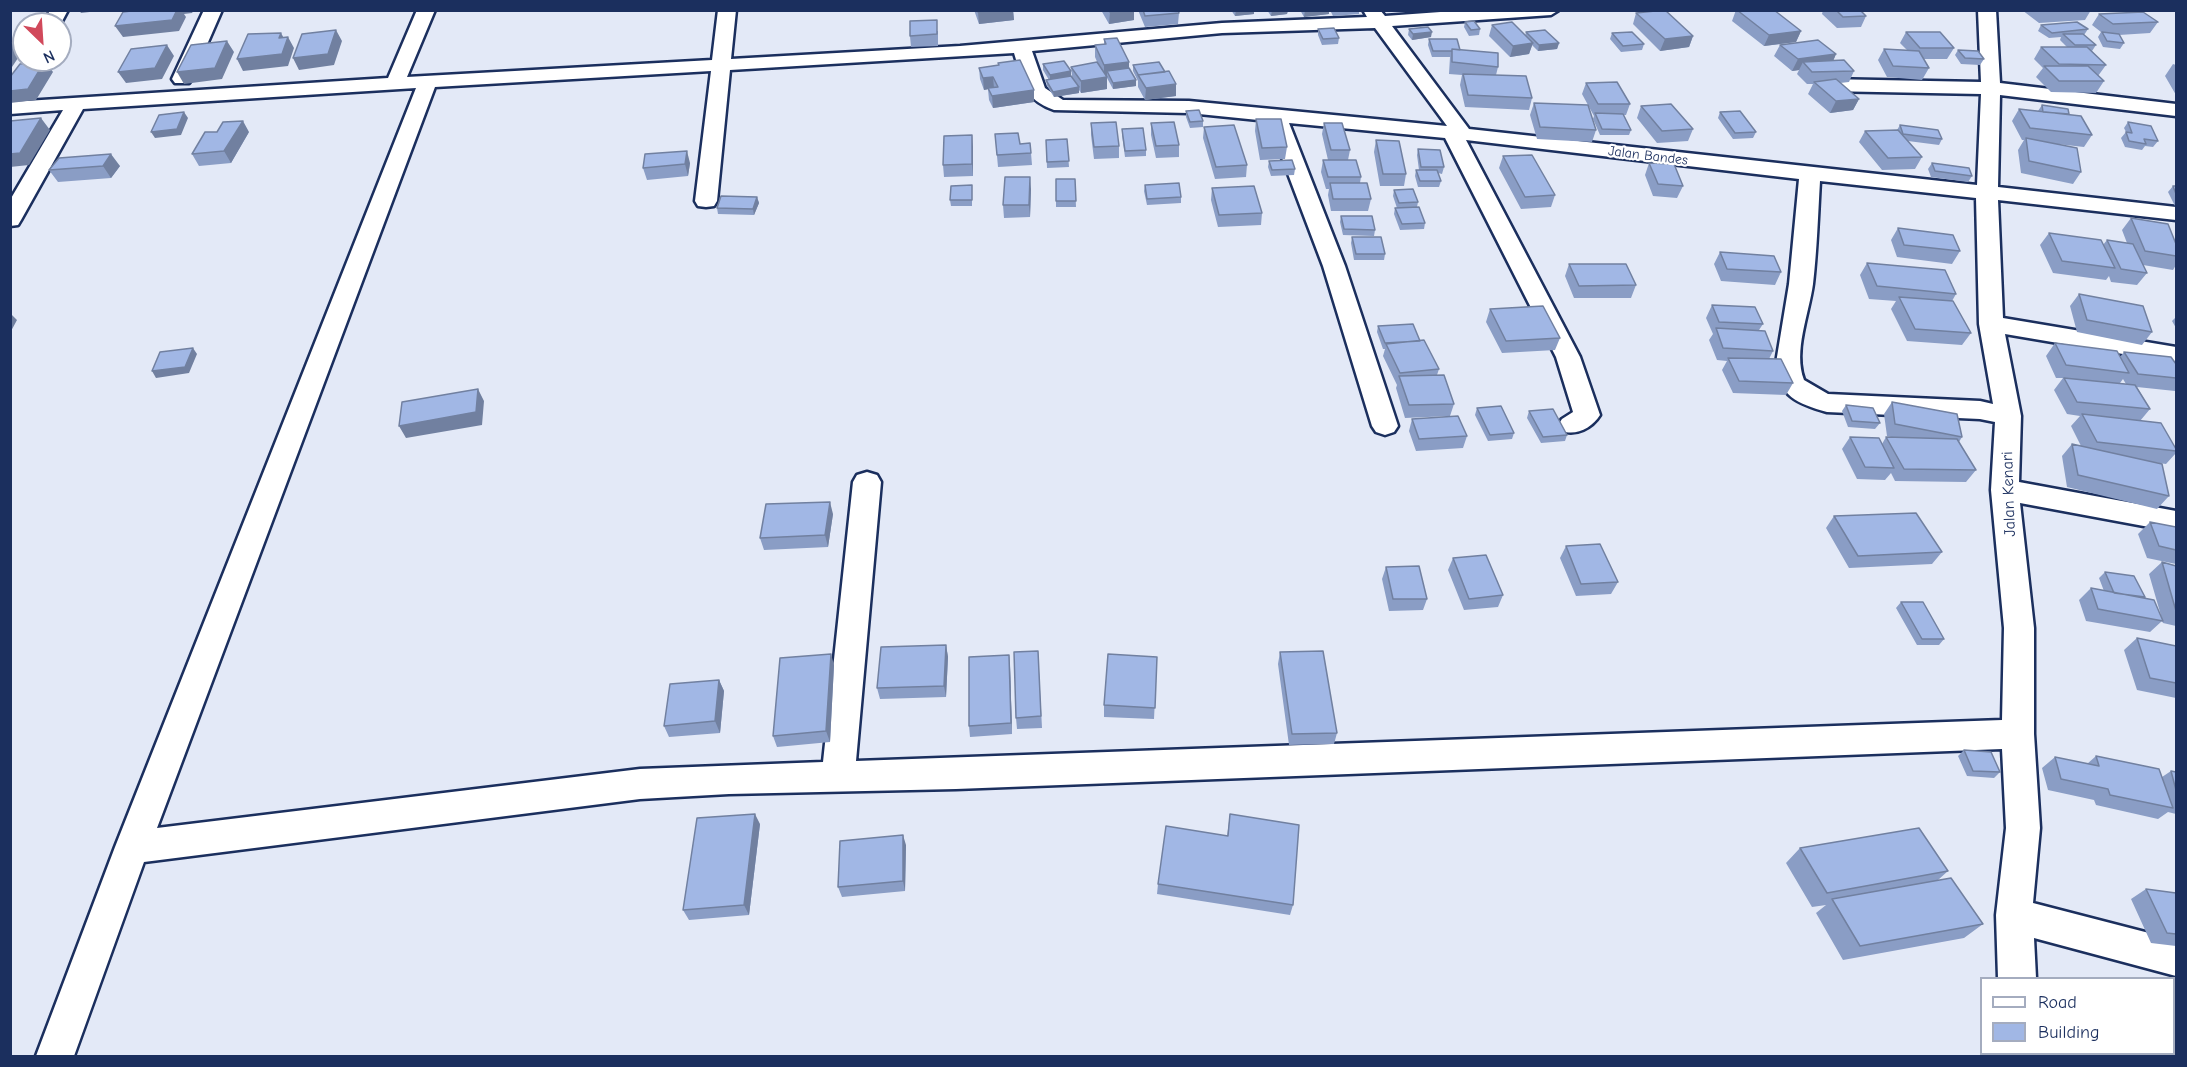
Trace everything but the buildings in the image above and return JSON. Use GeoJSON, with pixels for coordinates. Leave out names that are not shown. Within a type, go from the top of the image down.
{"type":"FeatureCollection","features":[{"type":"Feature","properties":{"kind":"street"},"geometry":{"type":"LineString","coordinates":[[174,97],[213,10]]}},
{"type":"Feature","properties":{"kind":"street"},"geometry":{"type":"LineString","coordinates":[[395,83],[426,10]]}},
{"type":"Feature","properties":{"kind":"street"},"geometry":{"type":"LineString","coordinates":[[706,201],[727,10]]}},
{"type":"Feature","properties":{"kind":"street"},"geometry":{"type":"LineString","coordinates":[[10,108],[722,65],[956,45],[1022,48],[1222,28],[1375,16],[1551,10]]}},
{"type":"Feature","properties":{"kind":"street","name":"Jalan Kenari"},"geometry":{"type":"LineString","coordinates":[[1988,10],[1991,88],[1987,191],[1991,324],[2008,416],[2005,490],[2019,628],[2018,734],[2023,828],[2014,915],[2017,977]]}},
{"type":"Feature","properties":{"kind":"street"},"geometry":{"type":"LineString","coordinates":[[1375,16],[1457,134],[1568,357],[1587,415],[1571,425]]}},
{"type":"Feature","properties":{"kind":"street","name":"Jalan Bandes"},"geometry":{"type":"LineString","coordinates":[[1022,48],[1031,85],[1047,101],[1061,106],[1189,107],[1277,117],[1366,123],[2176,213]]}},
{"type":"Feature","properties":{"kind":"street"},"geometry":{"type":"LineString","coordinates":[[55,1056],[132,847],[428,81]]}},
{"type":"Feature","properties":{"kind":"street"},"geometry":{"type":"LineString","coordinates":[[1826,85],[1991,88],[2176,110]]}},
{"type":"Feature","properties":{"kind":"street"},"geometry":{"type":"LineString","coordinates":[[10,220],[77,104]]}},
{"type":"Feature","properties":{"kind":"street"},"geometry":{"type":"LineString","coordinates":[[1277,117],[1334,266],[1385,426]]}},
{"type":"Feature","properties":{"kind":"street"},"geometry":{"type":"LineString","coordinates":[[1809,174],[1801,286],[1791,332],[1789,375],[1792,383],[1815,399],[1827,403],[1980,410],[2008,416]]}},
{"type":"Feature","properties":{"kind":"street"},"geometry":{"type":"LineString","coordinates":[[1991,324],[2176,355]]}},
{"type":"Feature","properties":{"kind":"street"},"geometry":{"type":"LineString","coordinates":[[838,775],[867,482]]}},
{"type":"Feature","properties":{"kind":"street"},"geometry":{"type":"LineString","coordinates":[[2005,490],[2176,521]]}},
{"type":"Feature","properties":{"kind":"street"},"geometry":{"type":"LineString","coordinates":[[132,847],[640,784],[838,775],[956,774],[2018,734]]}},
{"type":"Feature","properties":{"kind":"street"},"geometry":{"type":"LineString","coordinates":[[2014,915],[2176,958]]}}]}
